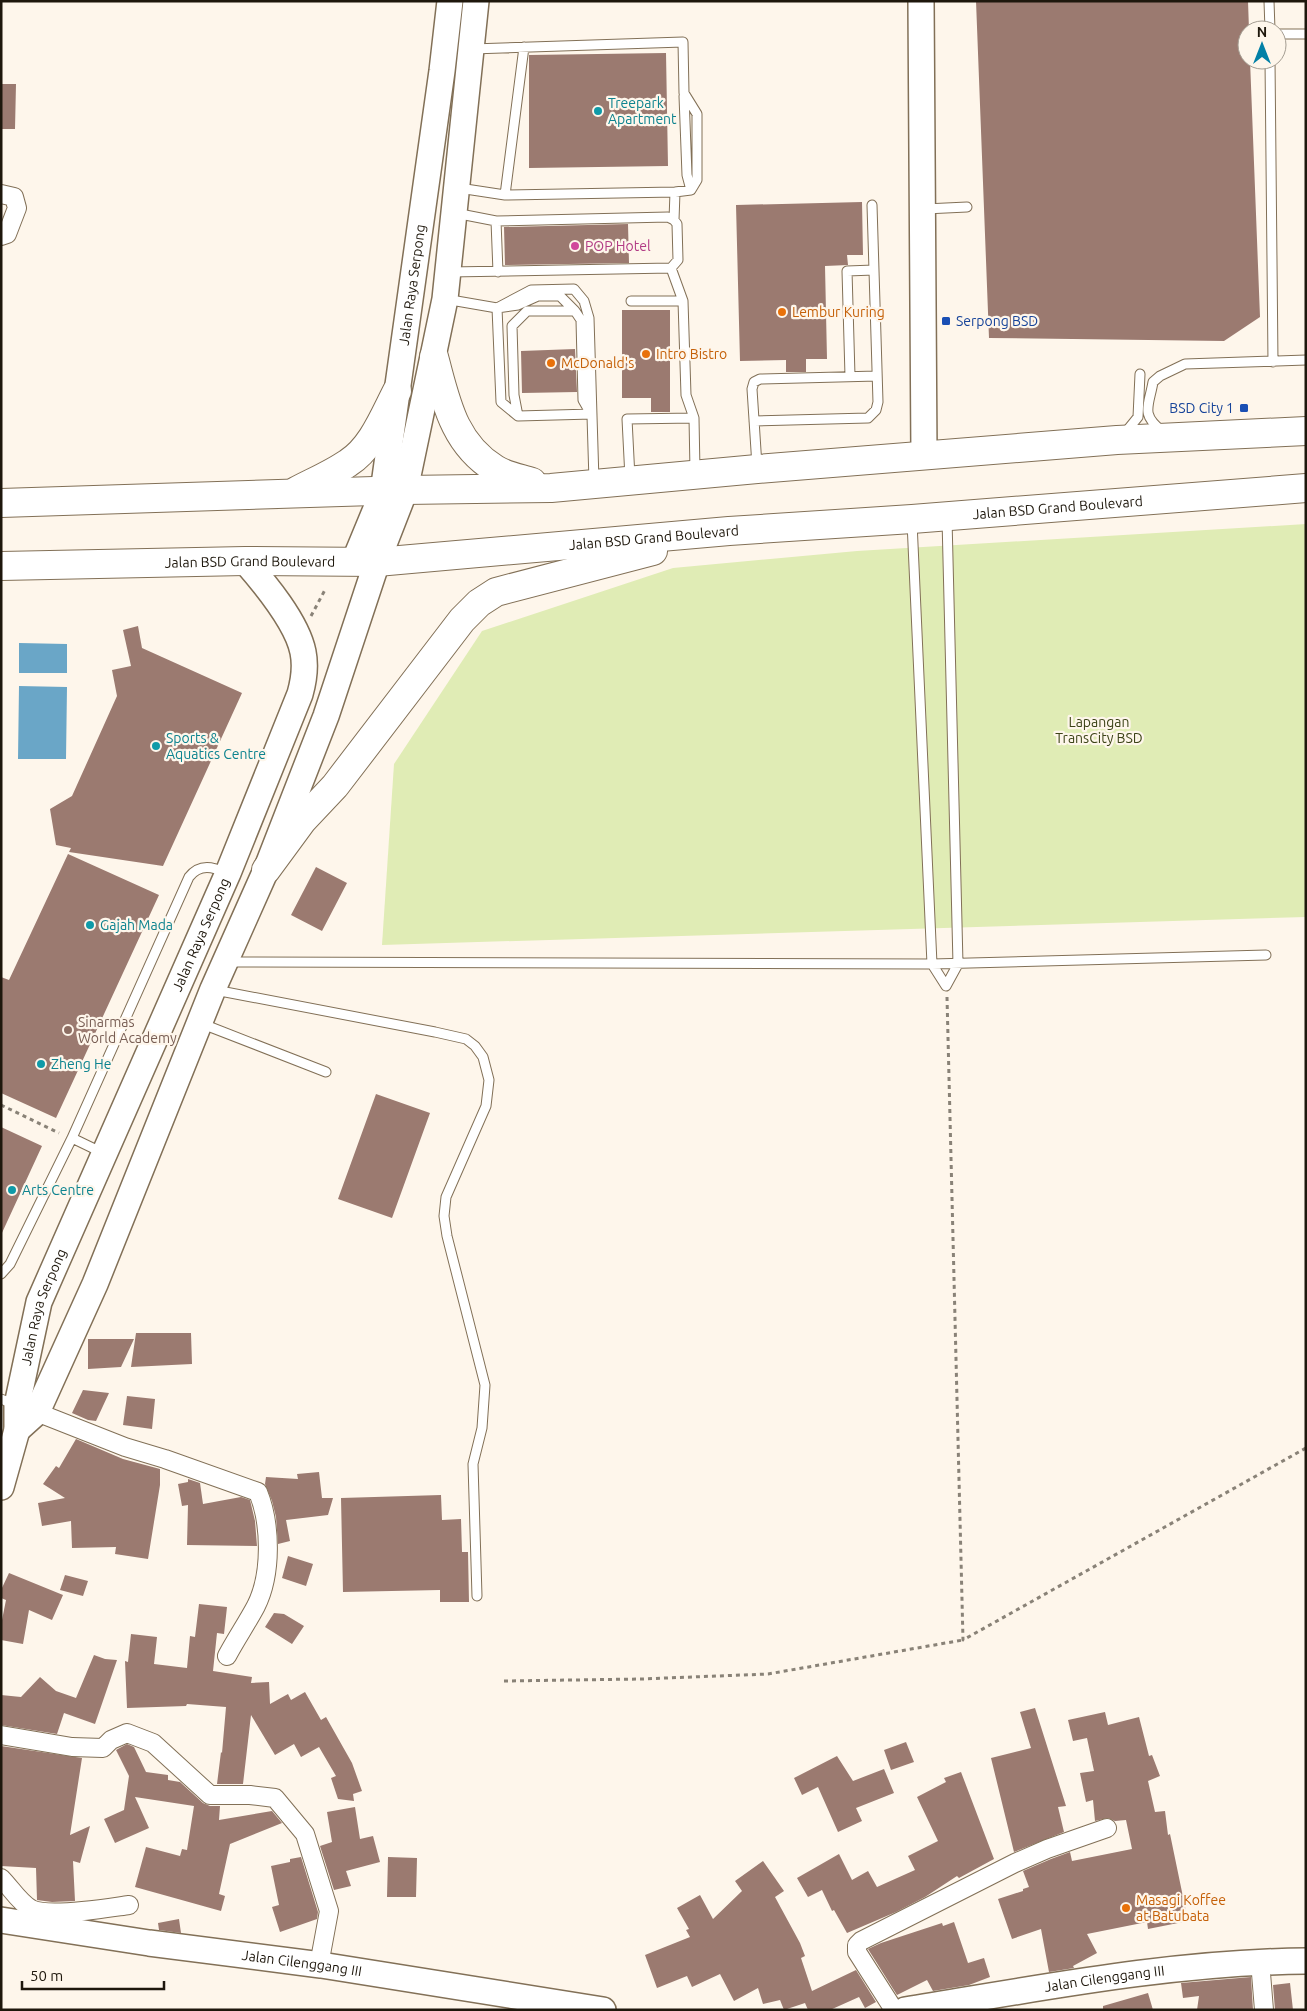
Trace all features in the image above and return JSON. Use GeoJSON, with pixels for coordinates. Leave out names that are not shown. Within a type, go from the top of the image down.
{"type":"FeatureCollection","features":[{"type":"Feature","properties":{"kind":"main road","name":"Jalan Raya Serpong"},"geometry":{"type":"LineString","coordinates":[[18,1405],[77,1322],[95,1284],[212,989],[266,870],[326,716],[365,562],[394,491],[398,391],[450,1]]}},
{"type":"Feature","properties":{"kind":"main road"},"geometry":{"type":"LineString","coordinates":[[394,491],[434,357],[445,298],[476,1]]}},
{"type":"Feature","properties":{"kind":"main road"},"geometry":{"type":"LineString","coordinates":[[921,1],[924,455]]}},
{"type":"Feature","properties":{"kind":"main road"},"geometry":{"type":"LineString","coordinates":[[434,357],[446,403],[457,430],[474,454],[504,474],[551,488]]}},
{"type":"Feature","properties":{"kind":"main road"},"geometry":{"type":"LineString","coordinates":[[288,495],[349,463],[365,447],[376,431],[398,391]]}},
{"type":"Feature","properties":{"kind":"main road"},"geometry":{"type":"LineString","coordinates":[[1,502],[551,488],[757,469],[1118,440],[1306,432]]}},
{"type":"Feature","properties":{"kind":"main road","name":"Jalan BSD Grand Boulevard"},"geometry":{"type":"LineString","coordinates":[[1,566],[246,561],[365,562],[729,531],[912,520],[1306,488]]}},
{"type":"Feature","properties":{"kind":"main road"},"geometry":{"type":"LineString","coordinates":[[266,870],[302,821],[335,786],[462,620],[479,603],[496,592],[729,531]]}},
{"type":"Feature","properties":{"kind":"main road","name":"Jalan Raya Serpong"},"geometry":{"type":"LineString","coordinates":[[1,1487],[17,1430],[18,1405],[39,1302],[228,873],[300,694],[305,666],[303,651],[297,634],[270,590],[246,561]]}},
{"type":"Feature","properties":{"kind":"main road"},"geometry":{"type":"LineString","coordinates":[[39,1302],[77,1322]]}},
{"type":"Feature","properties":{"kind":"main road","name":"Jalan Cilenggang III"},"geometry":{"type":"LineString","coordinates":[[1,1920],[139,1942],[319,1965],[603,2010]]}},
{"type":"Feature","properties":{"kind":"main road","name":"Jalan Cilenggang III"},"geometry":{"type":"LineString","coordinates":[[905,2010],[1074,1983],[1260,1962],[1306,1961]]}},
{"type":"Feature","properties":{"kind":"street"},"geometry":{"type":"LineString","coordinates":[[1,194],[14,197],[17,208],[8,234],[1,236]]}},
{"type":"Feature","properties":{"kind":"street"},"geometry":{"type":"LineString","coordinates":[[18,1405],[125,1447],[258,1492],[268,1525],[264,1581],[257,1604],[227,1656]]}},
{"type":"Feature","properties":{"kind":"street"},"geometry":{"type":"LineString","coordinates":[[1,1735],[72,1747],[103,1748],[111,1740],[127,1733],[154,1743],[210,1796],[275,1798],[305,1834],[329,1911],[319,1965]]}},
{"type":"Feature","properties":{"kind":"street"},"geometry":{"type":"LineString","coordinates":[[894,2010],[858,1952],[856,1948],[858,1943],[1015,1863],[1047,1849],[1107,1828]]}},
{"type":"Feature","properties":{"kind":"street"},"geometry":{"type":"LineString","coordinates":[[1,1878],[18,1898],[31,1909],[41,1912],[62,1912],[129,1905]]}},
{"type":"Feature","properties":{"kind":"street"},"geometry":{"type":"LineString","coordinates":[[1260,1962],[1264,2010]]}},
{"type":"Feature","properties":{"kind":"lane"},"geometry":{"type":"LineString","coordinates":[[1269,1],[1270,20]]}},
{"type":"Feature","properties":{"kind":"lane"},"geometry":{"type":"LineString","coordinates":[[1287,34],[1306,34]]}},
{"type":"Feature","properties":{"kind":"lane"},"geometry":{"type":"LineString","coordinates":[[457,188],[504,195],[675,192],[691,190],[697,180],[697,114],[684,93],[683,42],[472,49]]}},
{"type":"Feature","properties":{"kind":"lane"},"geometry":{"type":"LineString","coordinates":[[504,195],[524,47]]}},
{"type":"Feature","properties":{"kind":"lane"},"geometry":{"type":"LineString","coordinates":[[1270,70],[1273,362]]}},
{"type":"Feature","properties":{"kind":"lane"},"geometry":{"type":"LineString","coordinates":[[674,220],[675,192]]}},
{"type":"Feature","properties":{"kind":"lane"},"geometry":{"type":"LineString","coordinates":[[754,421],[868,418],[876,410],[878,402],[872,205]]}},
{"type":"Feature","properties":{"kind":"lane"},"geometry":{"type":"LineString","coordinates":[[922,209],[967,207]]}},
{"type":"Feature","properties":{"kind":"lane"},"geometry":{"type":"LineString","coordinates":[[448,272],[671,268],[678,260],[677,224],[668,217],[496,221],[454,213]]}},
{"type":"Feature","properties":{"kind":"lane"},"geometry":{"type":"LineString","coordinates":[[496,221],[498,272]]}},
{"type":"Feature","properties":{"kind":"lane"},"geometry":{"type":"LineString","coordinates":[[671,268],[683,301],[686,394],[694,418],[696,476]]}},
{"type":"Feature","properties":{"kind":"lane"},"geometry":{"type":"LineString","coordinates":[[850,376],[847,271],[874,270]]}},
{"type":"Feature","properties":{"kind":"lane"},"geometry":{"type":"LineString","coordinates":[[497,308],[531,290],[574,289],[584,301],[589,318],[594,484]]}},
{"type":"Feature","properties":{"kind":"lane"},"geometry":{"type":"LineString","coordinates":[[445,298],[497,308],[518,305],[538,296],[560,296],[581,320],[583,400],[592,414]]}},
{"type":"Feature","properties":{"kind":"lane"},"geometry":{"type":"LineString","coordinates":[[631,301],[683,301]]}},
{"type":"Feature","properties":{"kind":"lane"},"geometry":{"type":"LineString","coordinates":[[497,308],[501,402],[518,416],[592,414]]}},
{"type":"Feature","properties":{"kind":"lane"},"geometry":{"type":"LineString","coordinates":[[518,416],[514,395],[512,326],[526,311],[575,311]]}},
{"type":"Feature","properties":{"kind":"lane"},"geometry":{"type":"LineString","coordinates":[[1170,437],[1149,419],[1148,411],[1153,382],[1160,376],[1185,364],[1306,360]]}},
{"type":"Feature","properties":{"kind":"lane"},"geometry":{"type":"LineString","coordinates":[[1118,440],[1135,423],[1138,417],[1140,374]]}},
{"type":"Feature","properties":{"kind":"lane"},"geometry":{"type":"LineString","coordinates":[[757,469],[752,389],[754,382],[760,379],[877,376]]}},
{"type":"Feature","properties":{"kind":"lane"},"geometry":{"type":"LineString","coordinates":[[1139,398],[1150,398]]}},
{"type":"Feature","properties":{"kind":"lane"},"geometry":{"type":"LineString","coordinates":[[630,481],[627,419],[694,418]]}},
{"type":"Feature","properties":{"kind":"lane"},"geometry":{"type":"LineString","coordinates":[[912,520],[932,964],[946,986],[958,964],[947,517]]}},
{"type":"Feature","properties":{"kind":"lane"},"geometry":{"type":"LineString","coordinates":[[1,1274],[10,1264],[72,1138],[189,877],[193,872],[206,866],[228,873]]}},
{"type":"Feature","properties":{"kind":"lane"},"geometry":{"type":"LineString","coordinates":[[224,962],[958,964],[1266,955]]}},
{"type":"Feature","properties":{"kind":"lane"},"geometry":{"type":"LineString","coordinates":[[212,989],[436,1032],[466,1040],[475,1046],[483,1057],[488,1080],[486,1106],[446,1197],[444,1216],[447,1236],[485,1385],[482,1428],[473,1464],[477,1596]]}},
{"type":"Feature","properties":{"kind":"lane"},"geometry":{"type":"LineString","coordinates":[[200,1022],[326,1072]]}},
{"type":"Feature","properties":{"kind":"lane"},"geometry":{"type":"LineString","coordinates":[[72,1138],[104,1153]]}},
{"type":"Feature","properties":{"kind":"path"},"geometry":{"type":"LineString","coordinates":[[310,619],[326,588]]}},
{"type":"Feature","properties":{"kind":"path"},"geometry":{"type":"LineString","coordinates":[[946,986],[963,1640]]}},
{"type":"Feature","properties":{"kind":"path"},"geometry":{"type":"LineString","coordinates":[[1,1105],[72,1138]]}},
{"type":"Feature","properties":{"kind":"path"},"geometry":{"type":"LineString","coordinates":[[504,1681],[641,1679],[768,1674],[963,1640],[1306,1448]]}},
{"type":"Feature","properties":{"kind":"green space","name":"Lapangan TransCity BSD"},"geometry":{"type":"Polygon","coordinates":[[[1306,524],[1306,917],[382,945],[394,764],[482,631],[673,568],[857,551],[1306,524]]]}},
{"type":"Feature","properties":{"kind":"water"},"geometry":{"type":"Polygon","coordinates":[[[19,643],[67,644],[67,673],[19,673],[19,643]]]}},
{"type":"Feature","properties":{"kind":"water"},"geometry":{"type":"Polygon","coordinates":[[[19,686],[67,687],[66,759],[18,759],[19,686]]]}},
{"type":"Feature","properties":{"kind":"building"},"geometry":{"type":"Polygon","coordinates":[[[976,1],[1248,1],[1249,20],[1237,20],[1237,70],[1250,70],[1260,317],[1224,341],[989,338],[976,1]]]}},
{"type":"Feature","properties":{"kind":"building","name":"Treepark Apartment"},"geometry":{"type":"Polygon","coordinates":[[[666,53],[668,166],[529,168],[529,55],[666,53]]]}},
{"type":"Feature","properties":{"kind":"building"},"geometry":{"type":"Polygon","coordinates":[[[1,84],[16,84],[15,129],[1,129],[1,84]]]}},
{"type":"Feature","properties":{"kind":"building","name":"Lembur Kuring"},"geometry":{"type":"Polygon","coordinates":[[[862,202],[863,255],[847,255],[848,265],[825,266],[827,359],[806,359],[806,372],[786,372],[786,360],[740,361],[736,205],[862,202]]]}},
{"type":"Feature","properties":{"kind":"building","name":"POP Hotel"},"geometry":{"type":"Polygon","coordinates":[[[628,224],[629,263],[505,265],[504,227],[628,224]]]}},
{"type":"Feature","properties":{"kind":"building"},"geometry":{"type":"Polygon","coordinates":[[[622,310],[670,310],[670,412],[651,412],[651,398],[622,398],[622,310]]]}},
{"type":"Feature","properties":{"kind":"building","name":"McDonald's"},"geometry":{"type":"Polygon","coordinates":[[[575,349],[577,392],[522,393],[521,351],[575,349]]]}},
{"type":"Feature","properties":{"kind":"building","name":"Sports & Aquatics Centre"},"geometry":{"type":"Polygon","coordinates":[[[138,626],[142,648],[242,693],[163,866],[69,852],[71,848],[56,845],[50,809],[72,796],[117,696],[112,670],[131,666],[123,630],[138,626]]]}},
{"type":"Feature","properties":{"kind":"building"},"geometry":{"type":"Polygon","coordinates":[[[68,854],[159,895],[56,1118],[1,1093],[1,977],[9,980],[68,854]]]}},
{"type":"Feature","properties":{"kind":"building"},"geometry":{"type":"Polygon","coordinates":[[[316,867],[347,883],[322,931],[291,915],[316,867]]]}},
{"type":"Feature","properties":{"kind":"building"},"geometry":{"type":"Polygon","coordinates":[[[376,1094],[430,1113],[392,1218],[338,1199],[376,1094]]]}},
{"type":"Feature","properties":{"kind":"building","name":"Arts Centre"},"geometry":{"type":"Polygon","coordinates":[[[1,1127],[42,1146],[1,1235],[1,1127]]]}},
{"type":"Feature","properties":{"kind":"building"},"geometry":{"type":"Polygon","coordinates":[[[136,1333],[191,1333],[192,1364],[131,1367],[136,1333]]]}},
{"type":"Feature","properties":{"kind":"building"},"geometry":{"type":"Polygon","coordinates":[[[88,1339],[134,1339],[121,1367],[88,1369],[88,1339]]]}},
{"type":"Feature","properties":{"kind":"building"},"geometry":{"type":"Polygon","coordinates":[[[83,1390],[109,1393],[96,1421],[88,1420],[72,1413],[83,1390]]]}},
{"type":"Feature","properties":{"kind":"building"},"geometry":{"type":"Polygon","coordinates":[[[127,1396],[155,1399],[152,1429],[123,1425],[127,1396]]]}},
{"type":"Feature","properties":{"kind":"building"},"geometry":{"type":"Polygon","coordinates":[[[76,1439],[123,1459],[160,1469],[160,1485],[148,1559],[115,1554],[116,1547],[72,1548],[71,1521],[42,1526],[38,1503],[65,1498],[43,1484],[56,1466],[59,1468],[76,1439]]]}},
{"type":"Feature","properties":{"kind":"building"},"geometry":{"type":"Polygon","coordinates":[[[319,1472],[322,1498],[333,1498],[328,1515],[286,1520],[290,1541],[278,1544],[276,1517],[265,1484],[266,1477],[298,1479],[297,1474],[319,1472]]]}},
{"type":"Feature","properties":{"kind":"building"},"geometry":{"type":"Polygon","coordinates":[[[188,1479],[200,1483],[203,1504],[241,1497],[250,1500],[255,1521],[257,1546],[187,1545],[188,1505],[182,1506],[178,1484],[188,1482],[188,1479]]]}},
{"type":"Feature","properties":{"kind":"building"},"geometry":{"type":"Polygon","coordinates":[[[441,1495],[442,1520],[461,1519],[462,1552],[468,1552],[469,1602],[440,1602],[440,1590],[343,1592],[341,1498],[441,1495]]]}},
{"type":"Feature","properties":{"kind":"building"},"geometry":{"type":"Polygon","coordinates":[[[288,1556],[313,1564],[306,1586],[282,1578],[288,1556]]]}},
{"type":"Feature","properties":{"kind":"building"},"geometry":{"type":"Polygon","coordinates":[[[9,1573],[63,1595],[52,1620],[29,1610],[23,1644],[1,1640],[1,1625],[6,1600],[1,1598],[1,1590],[9,1573]]]}},
{"type":"Feature","properties":{"kind":"building"},"geometry":{"type":"Polygon","coordinates":[[[65,1575],[88,1581],[83,1596],[60,1590],[65,1575]]]}},
{"type":"Feature","properties":{"kind":"building"},"geometry":{"type":"Polygon","coordinates":[[[199,1604],[227,1607],[224,1634],[217,1633],[213,1671],[252,1677],[251,1683],[269,1682],[270,1704],[288,1694],[291,1700],[305,1692],[321,1720],[326,1717],[352,1763],[362,1791],[353,1794],[354,1801],[338,1799],[331,1778],[336,1776],[319,1747],[301,1757],[294,1744],[275,1755],[251,1715],[243,1784],[217,1784],[226,1707],[187,1704],[186,1706],[127,1708],[125,1661],[128,1662],[131,1634],[157,1637],[154,1664],[187,1668],[190,1636],[195,1637],[199,1604]]]}},
{"type":"Feature","properties":{"kind":"building"},"geometry":{"type":"Polygon","coordinates":[[[274,1613],[284,1614],[304,1626],[292,1644],[265,1627],[274,1613]]]}},
{"type":"Feature","properties":{"kind":"building"},"geometry":{"type":"Polygon","coordinates":[[[94,1655],[105,1659],[117,1660],[95,1724],[64,1713],[57,1734],[1,1725],[1,1695],[21,1697],[40,1677],[56,1691],[76,1698],[94,1655]]]}},
{"type":"Feature","properties":{"kind":"building"},"geometry":{"type":"Polygon","coordinates":[[[1035,1708],[1066,1806],[1058,1807],[1064,1832],[1014,1852],[991,1758],[1031,1748],[1020,1712],[1035,1708]]]}},
{"type":"Feature","properties":{"kind":"building"},"geometry":{"type":"Polygon","coordinates":[[[1105,1712],[1108,1725],[1139,1717],[1149,1756],[1152,1755],[1160,1776],[1148,1781],[1155,1812],[1165,1811],[1168,1835],[1170,1834],[1188,1921],[1148,1929],[1147,1922],[1087,1934],[1097,1953],[1073,1966],[1074,1968],[1049,1972],[1041,1929],[1012,1939],[998,1899],[1023,1891],[1023,1889],[1029,1887],[1023,1871],[1051,1859],[1070,1852],[1072,1861],[1132,1849],[1126,1820],[1115,1821],[1108,1818],[1095,1821],[1093,1800],[1086,1802],[1080,1773],[1094,1771],[1087,1738],[1073,1741],[1068,1720],[1105,1712]]]}},
{"type":"Feature","properties":{"kind":"building"},"geometry":{"type":"Polygon","coordinates":[[[906,1742],[914,1762],[891,1770],[884,1750],[906,1742]]]}},
{"type":"Feature","properties":{"kind":"building"},"geometry":{"type":"Polygon","coordinates":[[[127,1744],[134,1747],[146,1772],[168,1775],[168,1780],[180,1782],[203,1803],[210,1806],[220,1806],[219,1820],[272,1811],[282,1823],[230,1844],[219,1894],[225,1896],[221,1911],[135,1887],[146,1847],[180,1856],[182,1849],[187,1850],[194,1806],[135,1797],[149,1828],[115,1843],[104,1819],[124,1810],[129,1776],[116,1750],[127,1744]]]}},
{"type":"Feature","properties":{"kind":"building"},"geometry":{"type":"Polygon","coordinates":[[[1,1746],[82,1758],[70,1835],[90,1826],[80,1863],[73,1861],[75,1901],[52,1902],[37,1900],[36,1868],[1,1866],[1,1746]]]}},
{"type":"Feature","properties":{"kind":"building"},"geometry":{"type":"Polygon","coordinates":[[[837,1756],[853,1781],[884,1769],[894,1793],[856,1808],[862,1821],[838,1832],[818,1787],[802,1795],[794,1778],[837,1756]]]}},
{"type":"Feature","properties":{"kind":"building"},"geometry":{"type":"Polygon","coordinates":[[[961,1772],[994,1859],[959,1878],[957,1876],[925,1897],[896,1912],[847,1933],[834,1910],[832,1911],[822,1890],[808,1897],[797,1878],[839,1854],[852,1880],[868,1871],[877,1887],[915,1870],[908,1856],[938,1841],[917,1797],[946,1782],[944,1778],[961,1772]]]}},
{"type":"Feature","properties":{"kind":"building"},"geometry":{"type":"Polygon","coordinates":[[[355,1807],[360,1839],[373,1836],[380,1862],[346,1871],[351,1886],[334,1890],[320,1846],[332,1842],[327,1812],[355,1807]]]}},
{"type":"Feature","properties":{"kind":"building"},"geometry":{"type":"Polygon","coordinates":[[[301,1857],[318,1912],[317,1919],[280,1932],[272,1907],[279,1905],[271,1866],[290,1862],[290,1859],[301,1857]]]}},
{"type":"Feature","properties":{"kind":"building"},"geometry":{"type":"Polygon","coordinates":[[[388,1857],[417,1858],[416,1897],[387,1897],[388,1857]]]}},
{"type":"Feature","properties":{"kind":"building"},"geometry":{"type":"Polygon","coordinates":[[[763,1861],[784,1891],[775,1897],[800,1943],[805,1956],[801,1958],[812,1991],[856,1970],[876,2002],[865,2008],[859,1997],[830,2010],[808,2010],[805,2003],[784,2010],[780,2000],[763,2004],[758,1988],[734,2001],[720,1974],[692,1987],[687,1976],[657,1988],[645,1955],[690,1937],[686,1930],[689,1929],[677,1908],[700,1895],[713,1919],[742,1891],[735,1881],[763,1861]]]}},
{"type":"Feature","properties":{"kind":"building"},"geometry":{"type":"Polygon","coordinates":[[[179,1919],[181,1933],[159,1930],[158,1923],[179,1919]]]}},
{"type":"Feature","properties":{"kind":"building"},"geometry":{"type":"Polygon","coordinates":[[[954,1922],[968,1963],[984,1958],[990,1977],[969,1985],[933,1991],[927,1980],[897,1995],[868,1949],[942,1923],[943,1926],[954,1922]]]}},
{"type":"Feature","properties":{"kind":"building"},"geometry":{"type":"Polygon","coordinates":[[[1251,1977],[1253,2010],[1197,2010],[1199,1996],[1183,1998],[1181,1983],[1251,1977]]]}},
{"type":"Feature","properties":{"kind":"building"},"geometry":{"type":"Polygon","coordinates":[[[1290,1983],[1293,2010],[1275,2010],[1273,1985],[1290,1983]]]}},
{"type":"Feature","properties":{"kind":"building"},"geometry":{"type":"Polygon","coordinates":[[[1148,1993],[1153,2010],[1103,2010],[1103,2006],[1148,1993]]]}},
{"type":"Feature","properties":{"kind":"place","name":"Treepark Apartment"},"geometry":{"type":"Point","coordinates":[598,111]}},
{"type":"Feature","properties":{"kind":"place","name":"POP Hotel"},"geometry":{"type":"Point","coordinates":[575,246]}},
{"type":"Feature","properties":{"kind":"place","name":"Lembur Kuring"},"geometry":{"type":"Point","coordinates":[782,312]}},
{"type":"Feature","properties":{"kind":"place","name":"Serpong BSD"},"geometry":{"type":"Point","coordinates":[946,321]}},
{"type":"Feature","properties":{"kind":"place","name":"Intro Bistro"},"geometry":{"type":"Point","coordinates":[646,354]}},
{"type":"Feature","properties":{"kind":"place","name":"McDonald's"},"geometry":{"type":"Point","coordinates":[551,363]}},
{"type":"Feature","properties":{"kind":"place","name":"BSD City 1"},"geometry":{"type":"Point","coordinates":[1244,408]}},
{"type":"Feature","properties":{"kind":"place","name":"Sports & Aquatics Centre"},"geometry":{"type":"Point","coordinates":[156,746]}},
{"type":"Feature","properties":{"kind":"place","name":"Gajah Mada"},"geometry":{"type":"Point","coordinates":[90,925]}},
{"type":"Feature","properties":{"kind":"place","name":"Sinarmas World Academy"},"geometry":{"type":"Point","coordinates":[68,1030]}},
{"type":"Feature","properties":{"kind":"place","name":"Zheng He"},"geometry":{"type":"Point","coordinates":[41,1064]}},
{"type":"Feature","properties":{"kind":"place","name":"Arts Centre"},"geometry":{"type":"Point","coordinates":[12,1190]}},
{"type":"Feature","properties":{"kind":"place","name":"Masagi Koffee at Batubata"},"geometry":{"type":"Point","coordinates":[1126,1908]}}]}
